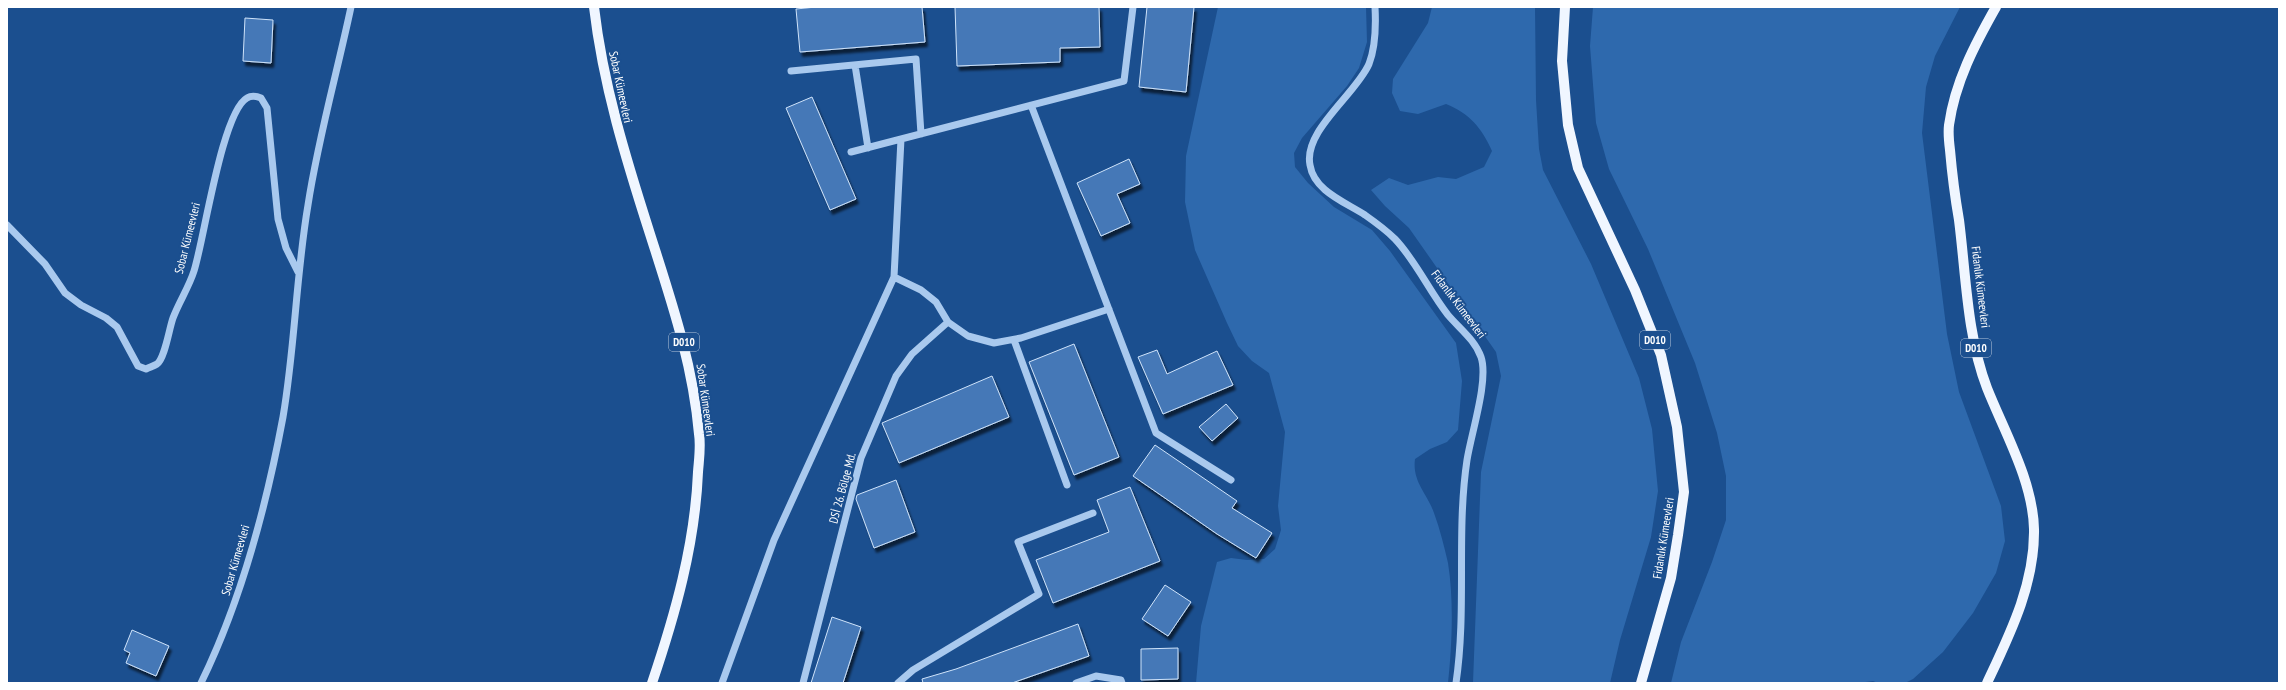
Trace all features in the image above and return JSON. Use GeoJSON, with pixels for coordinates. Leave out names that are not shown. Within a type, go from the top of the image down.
{"type":"FeatureCollection","features":[{"type":"Feature","properties":{"kind":"main road","name":"Sobar Kümeevleri"},"geometry":{"type":"LineString","coordinates":[[594,7],[601,61],[616,124],[680,329],[694,385],[700,436],[697,493],[687,563],[667,638],[652,683]]}},
{"type":"Feature","properties":{"kind":"main road","name":"Fidanlık Kümeevleri"},"geometry":{"type":"LineString","coordinates":[[1565,7],[1562,61],[1568,125],[1578,168],[1635,290],[1661,355],[1676,427],[1684,492],[1671,578],[1641,683]]}},
{"type":"Feature","properties":{"kind":"main road","name":"Fidanlık Kümeevleri"},"geometry":{"type":"LineString","coordinates":[[1987,683],[2015,623],[2031,572],[2034,528],[2027,487],[2006,430],[1987,387],[1975,345],[1952,169],[1948,126],[1960,80],[1977,40],[1996,7]]}},
{"type":"Feature","properties":{"kind":"street","name":"Sobar Kümeevleri"},"geometry":{"type":"LineString","coordinates":[[201,683],[238,600],[266,496],[283,416],[298,272],[308,204],[351,7]]}},
{"type":"Feature","properties":{"kind":"street"},"geometry":{"type":"LineString","coordinates":[[851,152],[1124,81],[1133,7]]}},
{"type":"Feature","properties":{"kind":"street","name":"Fidanlık Kümeevleri"},"geometry":{"type":"LineString","coordinates":[[1375,7],[1375,40],[1368,65],[1353,90],[1318,132],[1311,147],[1309,163],[1312,173],[1320,184],[1336,197],[1366,215],[1396,240],[1449,316],[1477,348],[1482,359],[1484,377],[1467,461],[1463,500],[1459,642],[1456,683]]}},
{"type":"Feature","properties":{"kind":"street"},"geometry":{"type":"LineString","coordinates":[[791,70],[916,59],[921,134]]}},
{"type":"Feature","properties":{"kind":"street"},"geometry":{"type":"LineString","coordinates":[[855,65],[868,148]]}},
{"type":"Feature","properties":{"kind":"street","name":"Sobar Kümeevleri"},"geometry":{"type":"LineString","coordinates":[[7,225],[45,264],[66,293],[81,305],[106,318],[117,327],[138,366],[146,369],[158,363],[164,351],[174,316],[194,272],[211,194],[230,128],[239,106],[246,99],[253,96],[261,98],[267,108],[278,219],[286,248],[298,272]]}},
{"type":"Feature","properties":{"kind":"street"},"geometry":{"type":"LineString","coordinates":[[1031,105],[1156,433],[1231,480]]}},
{"type":"Feature","properties":{"kind":"street"},"geometry":{"type":"LineString","coordinates":[[722,683],[774,540],[894,277],[901,139]]}},
{"type":"Feature","properties":{"kind":"street"},"geometry":{"type":"LineString","coordinates":[[894,277],[921,290],[936,302],[948,322],[968,336],[994,343],[1014,340],[1109,309]]}},
{"type":"Feature","properties":{"kind":"street","name":"DSİ 26. Bölge Md."},"geometry":{"type":"LineString","coordinates":[[802,683],[860,458],[896,376],[912,354],[948,322]]}},
{"type":"Feature","properties":{"kind":"street"},"geometry":{"type":"LineString","coordinates":[[1014,340],[1067,485]]}},
{"type":"Feature","properties":{"kind":"street"},"geometry":{"type":"LineString","coordinates":[[898,683],[913,670],[1039,594],[1018,542],[1093,513]]}},
{"type":"Feature","properties":{"kind":"street"},"geometry":{"type":"LineString","coordinates":[[1076,683],[1096,676],[1121,680],[1122,683]]}},
{"type":"Feature","properties":{"kind":"shaded area"},"geometry":{"type":"Polygon","coordinates":[[[1218,7],[1366,7],[1367,42],[1359,68],[1347,86],[1302,138],[1294,153],[1295,167],[1308,183],[1334,207],[1372,230],[1390,251],[1456,343],[1462,381],[1458,430],[1447,442],[1430,449],[1415,459],[1418,481],[1436,519],[1448,563],[1452,623],[1448,683],[1196,683],[1201,626],[1217,562],[1231,558],[1247,560],[1264,559],[1275,549],[1281,530],[1278,506],[1285,432],[1269,373],[1252,361],[1238,346],[1195,250],[1185,202],[1186,156],[1218,7]]]}},
{"type":"Feature","properties":{"kind":"shaded area"},"geometry":{"type":"Polygon","coordinates":[[[1432,7],[1535,7],[1536,100],[1539,149],[1543,170],[1591,264],[1639,378],[1652,429],[1658,491],[1651,537],[1620,640],[1610,683],[1473,683],[1481,472],[1501,376],[1496,352],[1409,228],[1385,206],[1371,190],[1389,178],[1408,185],[1438,177],[1456,179],[1484,167],[1492,151],[1479,128],[1461,112],[1446,104],[1418,114],[1400,111],[1392,93],[1393,79],[1428,23],[1432,7]]]}},
{"type":"Feature","properties":{"kind":"shaded area"},"geometry":{"type":"Polygon","coordinates":[[[1593,7],[1960,7],[1935,56],[1926,87],[1922,133],[1947,334],[1959,392],[2001,506],[2005,541],[1996,573],[1973,613],[1943,652],[1913,679],[1905,683],[1878,683],[1873,681],[1858,683],[1671,683],[1681,642],[1712,562],[1726,520],[1726,476],[1717,433],[1695,363],[1648,249],[1609,169],[1596,123],[1590,46],[1593,7]]]}},
{"type":"Feature","properties":{"kind":"building"},"geometry":{"type":"Polygon","coordinates":[[[816,7],[922,7],[925,42],[800,52],[796,9],[816,7]]]}},
{"type":"Feature","properties":{"kind":"building"},"geometry":{"type":"Polygon","coordinates":[[[955,7],[1099,7],[1100,47],[1060,48],[1060,62],[957,66],[955,7]]]}},
{"type":"Feature","properties":{"kind":"building"},"geometry":{"type":"Polygon","coordinates":[[[1147,7],[1194,7],[1186,92],[1139,87],[1147,7]]]}},
{"type":"Feature","properties":{"kind":"building"},"geometry":{"type":"Polygon","coordinates":[[[245,18],[273,20],[271,63],[243,61],[245,18]]]}},
{"type":"Feature","properties":{"kind":"building"},"geometry":{"type":"Polygon","coordinates":[[[812,97],[856,199],[830,210],[786,108],[812,97]]]}},
{"type":"Feature","properties":{"kind":"building"},"geometry":{"type":"Polygon","coordinates":[[[1129,159],[1140,184],[1117,194],[1130,223],[1101,236],[1077,183],[1129,159]]]}},
{"type":"Feature","properties":{"kind":"building"},"geometry":{"type":"Polygon","coordinates":[[[1074,344],[1119,457],[1074,475],[1029,362],[1074,344]]]}},
{"type":"Feature","properties":{"kind":"building"},"geometry":{"type":"Polygon","coordinates":[[[1157,350],[1167,374],[1217,351],[1233,385],[1163,414],[1138,357],[1157,350]]]}},
{"type":"Feature","properties":{"kind":"building"},"geometry":{"type":"Polygon","coordinates":[[[992,376],[1009,417],[899,463],[882,423],[992,376]]]}},
{"type":"Feature","properties":{"kind":"building"},"geometry":{"type":"Polygon","coordinates":[[[1226,404],[1238,418],[1212,441],[1199,427],[1226,404]]]}},
{"type":"Feature","properties":{"kind":"building"},"geometry":{"type":"Polygon","coordinates":[[[1155,445],[1237,501],[1232,508],[1272,533],[1256,558],[1217,534],[1133,476],[1155,445]]]}},
{"type":"Feature","properties":{"kind":"building"},"geometry":{"type":"Polygon","coordinates":[[[896,480],[915,532],[874,548],[856,499],[857,495],[896,480]]]}},
{"type":"Feature","properties":{"kind":"building"},"geometry":{"type":"Polygon","coordinates":[[[1130,487],[1160,561],[1053,603],[1036,560],[1109,532],[1097,500],[1130,487]]]}},
{"type":"Feature","properties":{"kind":"building"},"geometry":{"type":"Polygon","coordinates":[[[1165,585],[1191,602],[1168,636],[1142,619],[1165,585]]]}},
{"type":"Feature","properties":{"kind":"building"},"geometry":{"type":"Polygon","coordinates":[[[832,617],[861,627],[843,683],[811,683],[832,617]]]}},
{"type":"Feature","properties":{"kind":"building"},"geometry":{"type":"Polygon","coordinates":[[[1078,624],[1089,656],[1012,683],[923,683],[922,679],[956,669],[1078,624]]]}},
{"type":"Feature","properties":{"kind":"building"},"geometry":{"type":"Polygon","coordinates":[[[132,630],[169,646],[156,676],[126,663],[130,653],[124,650],[132,630]]]}},
{"type":"Feature","properties":{"kind":"building"},"geometry":{"type":"Polygon","coordinates":[[[1178,648],[1178,679],[1141,680],[1141,649],[1178,648]]]}}]}
